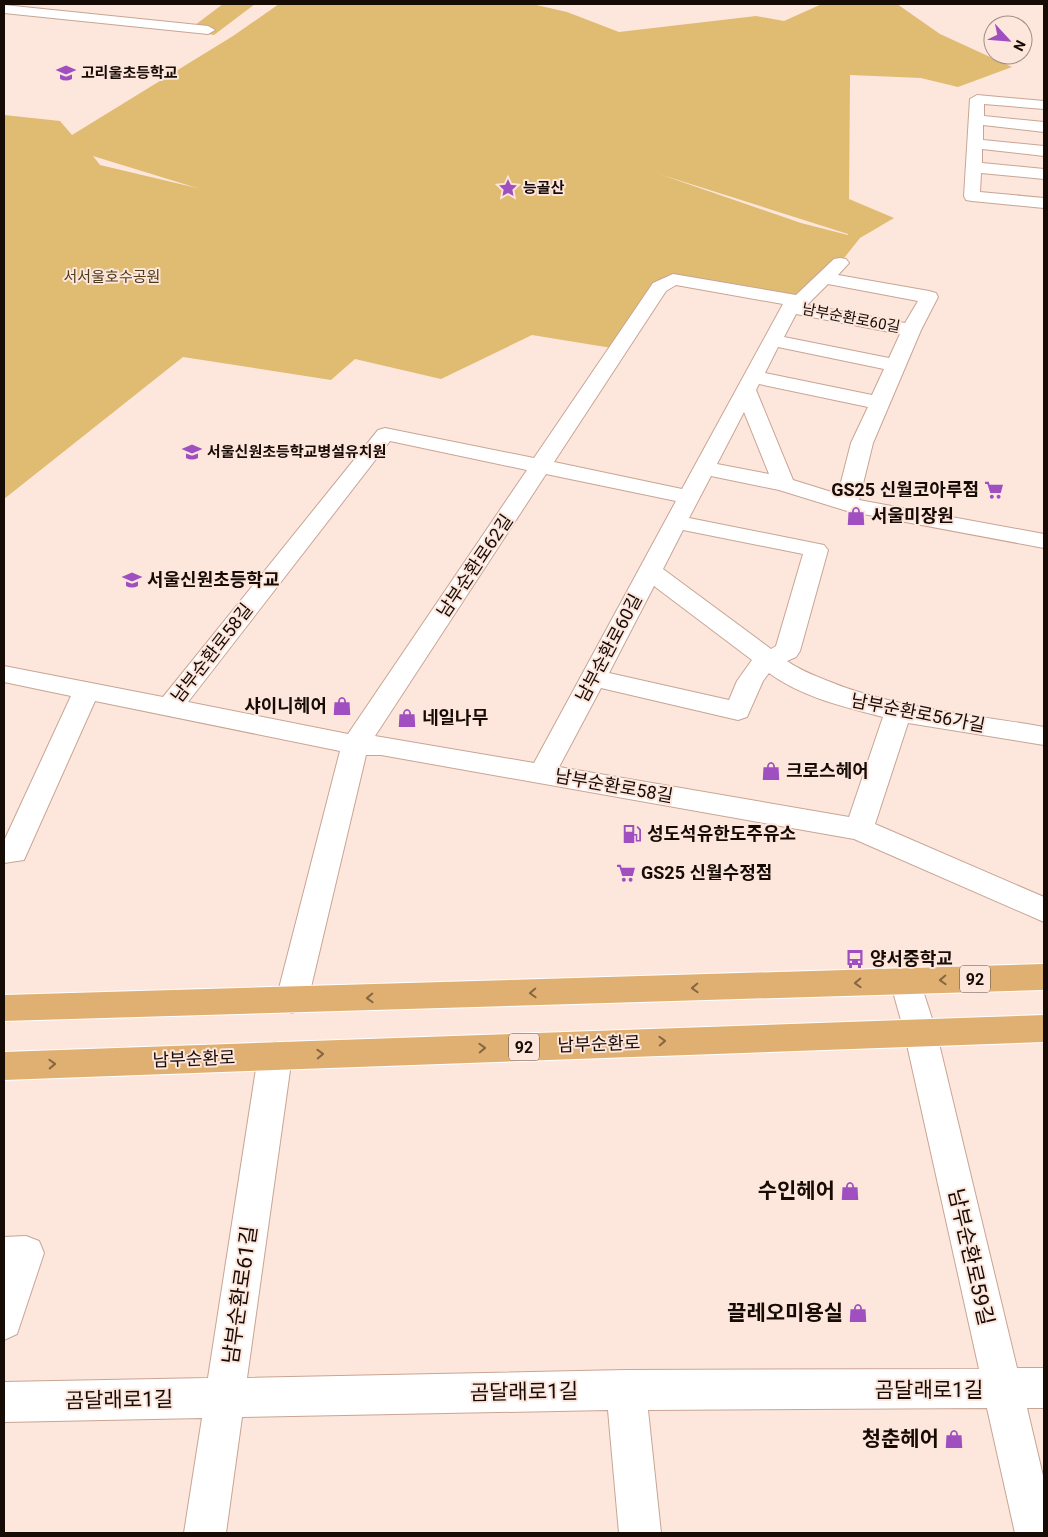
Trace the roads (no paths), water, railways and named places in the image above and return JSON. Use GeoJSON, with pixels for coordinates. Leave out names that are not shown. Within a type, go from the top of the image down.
{"type":"FeatureCollection","features":[{"type":"Feature","properties":{"kind":"main road","name":"92"},"geometry":{"type":"LineString","coordinates":[[4,1008],[1044,977]]}},
{"type":"Feature","properties":{"kind":"main road","name":"남부순환로"},"geometry":{"type":"LineString","coordinates":[[4,1066],[1044,1028]]}},
{"type":"Feature","properties":{"kind":"street"},"geometry":{"type":"LineString","coordinates":[[4,9],[208,30]]}},
{"type":"Feature","properties":{"kind":"street"},"geometry":{"type":"LineString","coordinates":[[100,19],[113,9]]}},
{"type":"Feature","properties":{"kind":"street"},"geometry":{"type":"LineString","coordinates":[[1044,105],[977,99],[972,196],[1044,203]]}},
{"type":"Feature","properties":{"kind":"street"},"geometry":{"type":"LineString","coordinates":[[976,120],[1044,127]]}},
{"type":"Feature","properties":{"kind":"street"},"geometry":{"type":"LineString","coordinates":[[975,144],[1044,151]]}},
{"type":"Feature","properties":{"kind":"street"},"geometry":{"type":"LineString","coordinates":[[974,167],[1044,174]]}},
{"type":"Feature","properties":{"kind":"street","name":"남부순환로60길"},"geometry":{"type":"LineString","coordinates":[[542,774],[772,340],[795,304],[832,271],[929,297],[911,330],[862,443],[847,504]]}},
{"type":"Feature","properties":{"kind":"street","name":"남부순환로62길"},"geometry":{"type":"LineString","coordinates":[[292,1000],[355,745],[659,287],[673,279],[795,304]]}},
{"type":"Feature","properties":{"kind":"street","name":"남부순환로60길"},"geometry":{"type":"LineString","coordinates":[[795,304],[911,330]]}},
{"type":"Feature","properties":{"kind":"street"},"geometry":{"type":"LineString","coordinates":[[772,340],[896,365]]}},
{"type":"Feature","properties":{"kind":"street"},"geometry":{"type":"LineString","coordinates":[[784,484],[749,384],[880,403]]}},
{"type":"Feature","properties":{"kind":"street","name":"남부순환로58길"},"geometry":{"type":"LineString","coordinates":[[170,708],[385,434],[542,465]]}},
{"type":"Feature","properties":{"kind":"street"},"geometry":{"type":"LineString","coordinates":[[542,465],[689,497]]}},
{"type":"Feature","properties":{"kind":"street"},"geometry":{"type":"LineString","coordinates":[[705,468],[784,484],[847,504],[1044,540]]}},
{"type":"Feature","properties":{"kind":"street"},"geometry":{"type":"LineString","coordinates":[[594,678],[738,711],[754,672],[766,660],[787,651],[816,550],[676,522]]}},
{"type":"Feature","properties":{"kind":"street","name":"남부순환로56가길"},"geometry":{"type":"LineString","coordinates":[[650,572],[766,660],[789,675],[847,699],[898,712],[1044,736]]}},
{"type":"Feature","properties":{"kind":"street","name":"남부순환로58길"},"geometry":{"type":"LineString","coordinates":[[4,674],[355,745],[381,746],[859,829],[1044,910]]}},
{"type":"Feature","properties":{"kind":"street"},"geometry":{"type":"LineString","coordinates":[[9,852],[86,690]]}},
{"type":"Feature","properties":{"kind":"street"},"geometry":{"type":"LineString","coordinates":[[859,829],[898,712]]}},
{"type":"Feature","properties":{"kind":"street","name":"남부순환로59길"},"geometry":{"type":"LineString","coordinates":[[906,981],[920,1032],[1001,1389],[1036,1533]]}},
{"type":"Feature","properties":{"kind":"street","name":"남부순환로61길"},"geometry":{"type":"LineString","coordinates":[[205,1533],[275,1056]]}},
{"type":"Feature","properties":{"kind":"street"},"geometry":{"type":"LineString","coordinates":[[4,1254],[26,1253],[4,1321]]}},
{"type":"Feature","properties":{"kind":"street","name":"곰달래로1길"},"geometry":{"type":"LineString","coordinates":[[4,1402],[626,1390],[1044,1388]]}},
{"type":"Feature","properties":{"kind":"street"},"geometry":{"type":"LineString","coordinates":[[626,1390],[640,1533]]}},
{"type":"Feature","properties":{"kind":"place","name":"고리울초등학교"},"geometry":{"type":"Point","coordinates":[66,73]}},
{"type":"Feature","properties":{"kind":"place","name":"능골산"},"geometry":{"type":"Point","coordinates":[508,188]}},
{"type":"Feature","properties":{"kind":"place","name":"서울신원초등학교병설유치원"},"geometry":{"type":"Point","coordinates":[192,452]}},
{"type":"Feature","properties":{"kind":"place","name":"GS25 신월코아루점"},"geometry":{"type":"Point","coordinates":[994,490]}},
{"type":"Feature","properties":{"kind":"place","name":"서울미장원"},"geometry":{"type":"Point","coordinates":[856,516]}},
{"type":"Feature","properties":{"kind":"place","name":"서울신원초등학교"},"geometry":{"type":"Point","coordinates":[132,580]}},
{"type":"Feature","properties":{"kind":"place","name":"샤이니헤어"},"geometry":{"type":"Point","coordinates":[342,706]}},
{"type":"Feature","properties":{"kind":"place","name":"네일나무"},"geometry":{"type":"Point","coordinates":[407,718]}},
{"type":"Feature","properties":{"kind":"place","name":"크로스헤어"},"geometry":{"type":"Point","coordinates":[771,771]}},
{"type":"Feature","properties":{"kind":"place","name":"성도석유한도주유소"},"geometry":{"type":"Point","coordinates":[632,834]}},
{"type":"Feature","properties":{"kind":"place","name":"GS25 신월수정점"},"geometry":{"type":"Point","coordinates":[626,873]}},
{"type":"Feature","properties":{"kind":"place","name":"양서중학교"},"geometry":{"type":"Point","coordinates":[855,959]}},
{"type":"Feature","properties":{"kind":"place","name":"수인헤어"},"geometry":{"type":"Point","coordinates":[850,1191]}},
{"type":"Feature","properties":{"kind":"place","name":"끌레오미용실"},"geometry":{"type":"Point","coordinates":[858,1313]}},
{"type":"Feature","properties":{"kind":"place","name":"청춘헤어"},"geometry":{"type":"Point","coordinates":[954,1439]}},
{"type":"Feature","properties":{"kind":"park label","name":"서서울호수공원"},"geometry":{"type":"Point","coordinates":[112,277]}}]}
